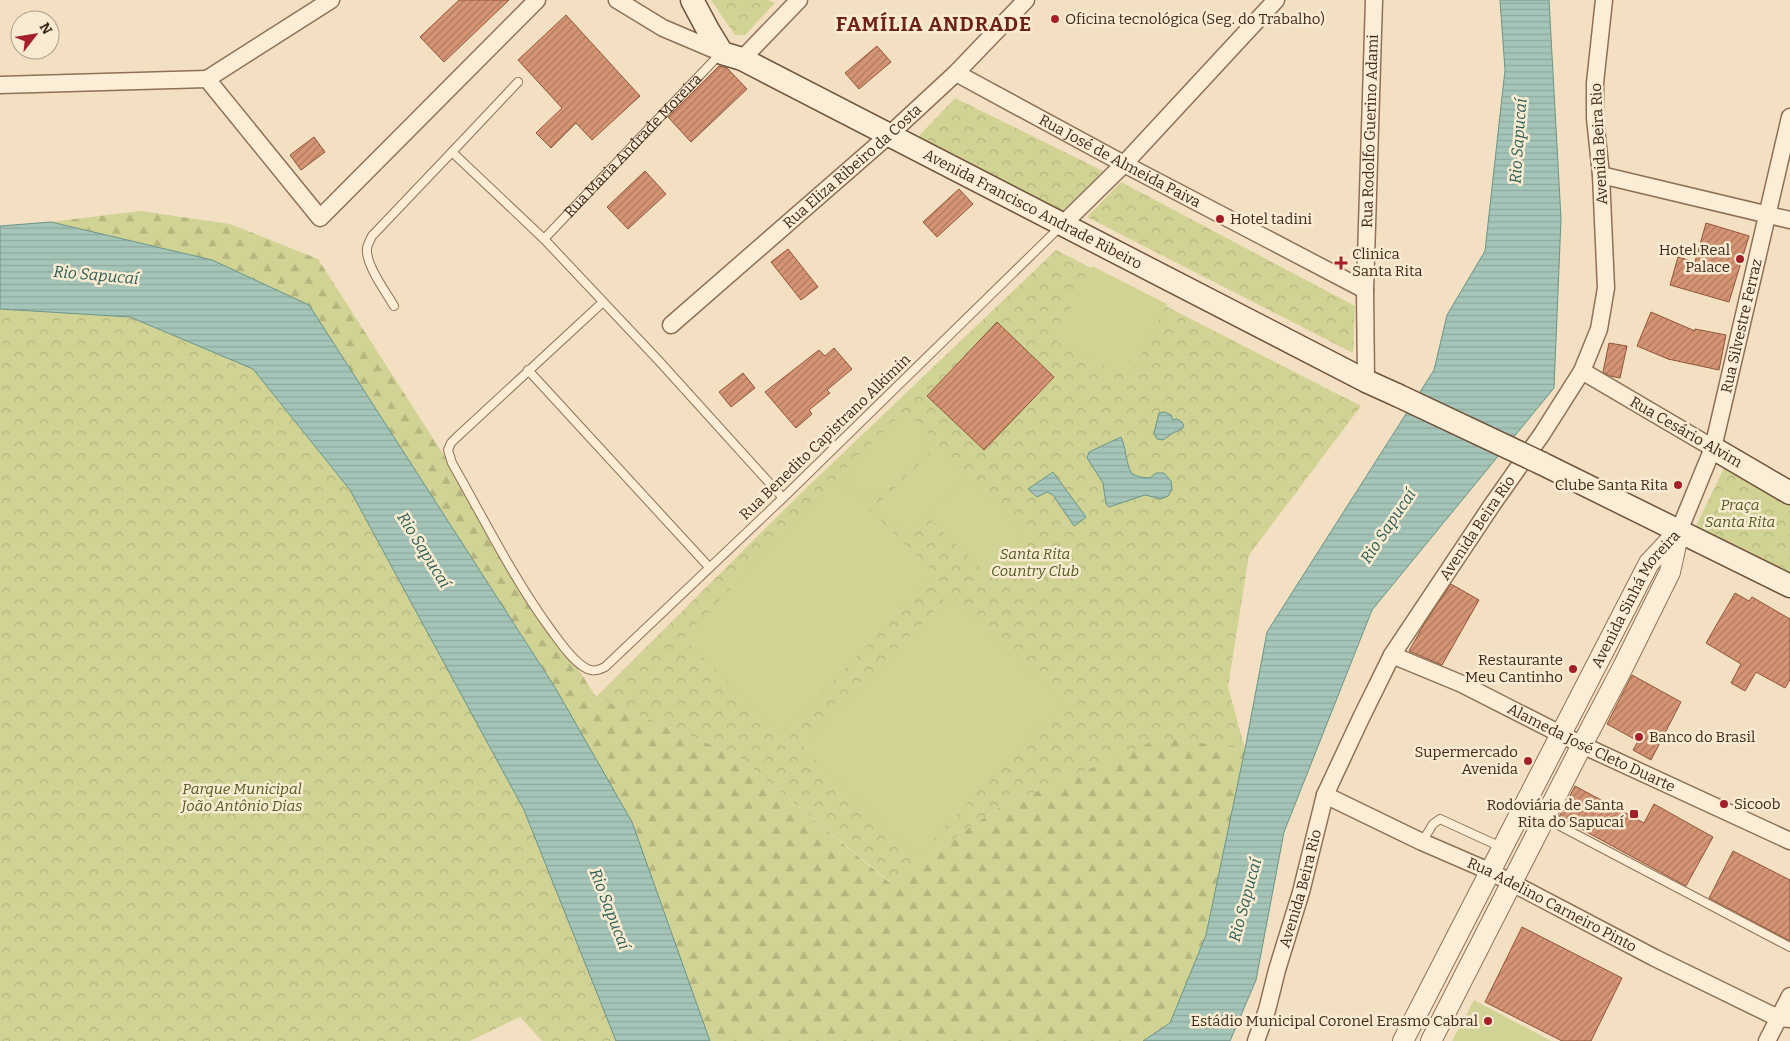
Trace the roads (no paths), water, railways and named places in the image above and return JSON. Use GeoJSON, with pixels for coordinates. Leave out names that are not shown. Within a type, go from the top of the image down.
{"type":"FeatureCollection","features":[{"type":"Feature","properties":{"kind":"main road"},"geometry":{"type":"LineString","coordinates":[[692,0],[708,30],[732,56]]}},
{"type":"Feature","properties":{"kind":"main road","name":"Avenida Francisco Andrade Ribeiro"},"geometry":{"type":"LineString","coordinates":[[732,56],[1366,381],[1542,463],[1790,586]]}},
{"type":"Feature","properties":{"kind":"main road","name":"Rua Cesário Alvim"},"geometry":{"type":"LineString","coordinates":[[1713,448],[1790,493]]}},
{"type":"Feature","properties":{"kind":"street"},"geometry":{"type":"LineString","coordinates":[[0,85],[207,79],[331,0]]}},
{"type":"Feature","properties":{"kind":"street"},"geometry":{"type":"LineString","coordinates":[[207,79],[320,218],[537,0]]}},
{"type":"Feature","properties":{"kind":"street"},"geometry":{"type":"LineString","coordinates":[[617,0],[663,28],[732,56]]}},
{"type":"Feature","properties":{"kind":"street","name":"Rua Eliza Ribeiro da Costa"},"geometry":{"type":"LineString","coordinates":[[671,325],[889,135],[956,73],[1026,0]]}},
{"type":"Feature","properties":{"kind":"street"},"geometry":{"type":"LineString","coordinates":[[1062,225],[1124,164],[1276,0]]}},
{"type":"Feature","properties":{"kind":"street","name":"Rua Rodolfo Guerino Adami"},"geometry":{"type":"LineString","coordinates":[[1366,381],[1365,290],[1374,0]]}},
{"type":"Feature","properties":{"kind":"street","name":"Avenida Beira Rio"},"geometry":{"type":"LineString","coordinates":[[1256,1041],[1267,1010],[1301,892],[1325,795],[1392,655],[1582,372],[1599,329],[1606,288],[1595,118],[1595,83],[1604,0]]}},
{"type":"Feature","properties":{"kind":"street","name":"Rua Maria Andrade Moreira"},"geometry":{"type":"LineString","coordinates":[[732,56],[795,1]]}},
{"type":"Feature","properties":{"kind":"street","name":"Rua José de Almeida Paiva"},"geometry":{"type":"LineString","coordinates":[[956,73],[1124,164],[1365,290]]}},
{"type":"Feature","properties":{"kind":"street","name":"Rua Silvestre Ferraz"},"geometry":{"type":"LineString","coordinates":[[1679,531],[1713,448],[1790,117]]}},
{"type":"Feature","properties":{"kind":"street"},"geometry":{"type":"LineString","coordinates":[[1600,175],[1790,220]]}},
{"type":"Feature","properties":{"kind":"street","name":"Rua Cesário Alvim"},"geometry":{"type":"LineString","coordinates":[[1582,372],[1713,448]]}},
{"type":"Feature","properties":{"kind":"street","name":"Avenida Sinhá Moreira"},"geometry":{"type":"LineString","coordinates":[[1403,1041],[1522,806],[1649,563],[1679,531]]}},
{"type":"Feature","properties":{"kind":"street","name":"Avenida Sinhá Moreira"},"geometry":{"type":"LineString","coordinates":[[1431,1041],[1670,572],[1679,531]]}},
{"type":"Feature","properties":{"kind":"street","name":"Alameda José Cleto Duarte"},"geometry":{"type":"LineString","coordinates":[[1392,655],[1462,684],[1582,745],[1790,841]]}},
{"type":"Feature","properties":{"kind":"street","name":"Rua Adelino Carneiro Pinto"},"geometry":{"type":"LineString","coordinates":[[1325,795],[1422,842],[1489,871],[1655,958],[1784,1018]]}},
{"type":"Feature","properties":{"kind":"street"},"geometry":{"type":"LineString","coordinates":[[1431,986],[1453,997]]}},
{"type":"Feature","properties":{"kind":"street"},"geometry":{"type":"LineString","coordinates":[[1767,1041],[1784,1018],[1790,996]]}},
{"type":"Feature","properties":{"kind":"lane","name":"Rua Maria Andrade Moreira"},"geometry":{"type":"LineString","coordinates":[[544,239],[732,56]]}},
{"type":"Feature","properties":{"kind":"lane"},"geometry":{"type":"LineString","coordinates":[[394,306],[372,267],[368,256],[367,246],[372,236],[518,82]]}},
{"type":"Feature","properties":{"kind":"lane"},"geometry":{"type":"LineString","coordinates":[[452,152],[544,239],[783,498]]}},
{"type":"Feature","properties":{"kind":"lane","name":"Rua Benedito Capistrano Alkimin"},"geometry":{"type":"LineString","coordinates":[[528,370],[451,443],[448,450],[450,457],[525,592],[562,644],[583,667],[591,671],[597,671],[605,668],[783,498],[1062,225]]}},
{"type":"Feature","properties":{"kind":"lane"},"geometry":{"type":"LineString","coordinates":[[603,302],[528,370],[709,567]]}},
{"type":"Feature","properties":{"kind":"lane"},"geometry":{"type":"LineString","coordinates":[[1522,806],[1790,946]]}},
{"type":"Feature","properties":{"kind":"lane"},"geometry":{"type":"LineString","coordinates":[[1422,842],[1433,824],[1440,819],[1502,848]]}},
{"type":"Feature","properties":{"kind":"water","name":"Rio Sapucaí"},"geometry":{"type":"Polygon","coordinates":[[[1500,0],[1549,0],[1561,219],[1554,388],[1372,610],[1284,832],[1256,980],[1230,1041],[1143,1041],[1170,1023],[1206,935],[1245,749],[1267,632],[1434,370],[1447,315],[1485,251],[1505,70],[1500,0]]]}},
{"type":"Feature","properties":{"kind":"water","name":"Rio Sapucaí"},"geometry":{"type":"Polygon","coordinates":[[[51,222],[212,260],[309,305],[556,689],[632,822],[710,1041],[616,1041],[524,810],[350,490],[253,369],[130,317],[0,309],[0,226],[51,222]]]}},
{"type":"Feature","properties":{"kind":"water"},"geometry":{"type":"Polygon","coordinates":[[[1165,412],[1171,415],[1173,420],[1177,419],[1182,422],[1184,426],[1163,440],[1157,439],[1154,433],[1159,413],[1165,412]]]}},
{"type":"Feature","properties":{"kind":"water"},"geometry":{"type":"Polygon","coordinates":[[[1121,437],[1132,474],[1150,478],[1156,473],[1164,473],[1171,481],[1172,489],[1168,496],[1161,499],[1145,495],[1109,507],[1106,504],[1103,483],[1087,458],[1089,452],[1121,437]]]}},
{"type":"Feature","properties":{"kind":"water"},"geometry":{"type":"Polygon","coordinates":[[[1053,472],[1086,517],[1074,526],[1053,495],[1047,492],[1037,497],[1028,489],[1053,472]]]}},
{"type":"Feature","properties":{"kind":"place","name":"Oficina tecnológica (Seg. do Trabalho)"},"geometry":{"type":"Point","coordinates":[1055,19]}},
{"type":"Feature","properties":{"kind":"place","name":"Hotel tadini"},"geometry":{"type":"Point","coordinates":[1220,219]}},
{"type":"Feature","properties":{"kind":"place","name":"Hotel Real Palace"},"geometry":{"type":"Point","coordinates":[1740,259]}},
{"type":"Feature","properties":{"kind":"place","name":"Clinica Santa Rita"},"geometry":{"type":"Point","coordinates":[1341,263]}},
{"type":"Feature","properties":{"kind":"place","name":"Clube Santa Rita"},"geometry":{"type":"Point","coordinates":[1678,485]}},
{"type":"Feature","properties":{"kind":"place","name":"Restaurante Meu Cantinho"},"geometry":{"type":"Point","coordinates":[1573,669]}},
{"type":"Feature","properties":{"kind":"place","name":"Banco do Brasil"},"geometry":{"type":"Point","coordinates":[1639,737]}},
{"type":"Feature","properties":{"kind":"place","name":"Supermercado Avenida"},"geometry":{"type":"Point","coordinates":[1528,761]}},
{"type":"Feature","properties":{"kind":"place","name":"Sicoob"},"geometry":{"type":"Point","coordinates":[1724,804]}},
{"type":"Feature","properties":{"kind":"place","name":"Rodoviária de Santa Rita do Sapucaí"},"geometry":{"type":"Point","coordinates":[1634,814]}},
{"type":"Feature","properties":{"kind":"place","name":"Estádio Municipal Coronel Erasmo Cabral"},"geometry":{"type":"Point","coordinates":[1488,1021]}},
{"type":"Feature","properties":{"kind":"district","name":"FAMÍLIA ANDRADE"},"geometry":{"type":"Point","coordinates":[934,24]}},
{"type":"Feature","properties":{"kind":"park label","name":"Praça Santa Rita"},"geometry":{"type":"Point","coordinates":[1740,514]}},
{"type":"Feature","properties":{"kind":"park label","name":"Santa Rita Country Club"},"geometry":{"type":"Point","coordinates":[1035,562]}},
{"type":"Feature","properties":{"kind":"park label","name":"Parque Municipal João Antônio Dias"},"geometry":{"type":"Point","coordinates":[242,798]}}]}
